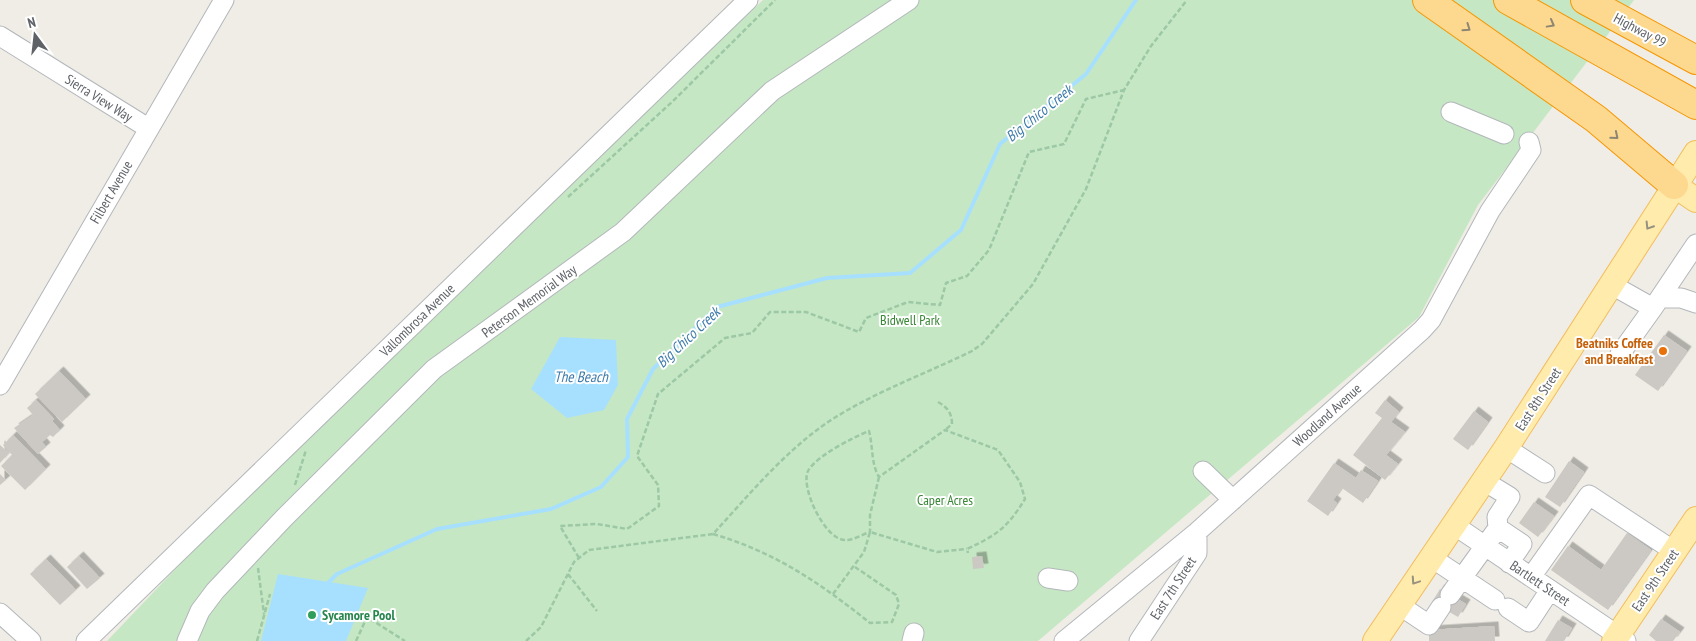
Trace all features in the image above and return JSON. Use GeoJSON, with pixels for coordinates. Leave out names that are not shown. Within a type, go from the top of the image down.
{"type":"FeatureCollection","features":[{"type":"Feature","properties":{"kind":"highway"},"geometry":{"type":"LineString","coordinates":[[1427,0],[1596,119],[1674,185]]}},
{"type":"Feature","properties":{"kind":"highway"},"geometry":{"type":"LineString","coordinates":[[1508,0],[1692,103]]}},
{"type":"Feature","properties":{"kind":"highway","name":"Highway 99"},"geometry":{"type":"LineString","coordinates":[[1585,0],[1696,60]]}},
{"type":"Feature","properties":{"kind":"main road","name":"East 8th Street"},"geometry":{"type":"LineString","coordinates":[[1375,641],[1506,448],[1696,153]]}},
{"type":"Feature","properties":{"kind":"main road"},"geometry":{"type":"LineString","coordinates":[[1674,185],[1696,200]]}},
{"type":"Feature","properties":{"kind":"main road","name":"East 9th Street"},"geometry":{"type":"LineString","coordinates":[[1619,639],[1696,519]]}},
{"type":"Feature","properties":{"kind":"street","name":"Filbert Avenue"},"geometry":{"type":"LineString","coordinates":[[0,385],[224,0]]}},
{"type":"Feature","properties":{"kind":"street","name":"Vallombrosa Avenue"},"geometry":{"type":"LineString","coordinates":[[86,641],[748,0]]}},
{"type":"Feature","properties":{"kind":"street","name":"Peterson Memorial Way"},"geometry":{"type":"LineString","coordinates":[[187,641],[200,611],[215,591],[434,369],[623,232],[772,90],[909,0]]}},
{"type":"Feature","properties":{"kind":"street","name":"Sierra View Way"},"geometry":{"type":"LineString","coordinates":[[0,36],[148,128]]}},
{"type":"Feature","properties":{"kind":"street"},"geometry":{"type":"LineString","coordinates":[[1451,112],[1504,134]]}},
{"type":"Feature","properties":{"kind":"street","name":"Woodland Avenue"},"geometry":{"type":"LineString","coordinates":[[1064,641],[1197,532],[1431,320],[1490,211],[1531,150],[1528,142]]}},
{"type":"Feature","properties":{"kind":"street"},"geometry":{"type":"LineString","coordinates":[[1620,354],[1696,244]]}},
{"type":"Feature","properties":{"kind":"street"},"geometry":{"type":"LineString","coordinates":[[1612,285],[1657,303],[1681,298],[1696,303]]}},
{"type":"Feature","properties":{"kind":"street"},"geometry":{"type":"LineString","coordinates":[[1506,448],[1545,473]]}},
{"type":"Feature","properties":{"kind":"street"},"geometry":{"type":"LineString","coordinates":[[1203,471],[1233,500]]}},
{"type":"Feature","properties":{"kind":"street"},"geometry":{"type":"LineString","coordinates":[[1399,605],[1429,626],[1498,528],[1497,517],[1510,497],[1484,481]]}},
{"type":"Feature","properties":{"kind":"street"},"geometry":{"type":"LineString","coordinates":[[1531,577],[1589,495],[1674,551]]}},
{"type":"Feature","properties":{"kind":"street","name":"Bartlett Street"},"geometry":{"type":"LineString","coordinates":[[1454,525],[1619,639]]}},
{"type":"Feature","properties":{"kind":"street"},"geometry":{"type":"LineString","coordinates":[[1498,528],[1522,544],[1509,563]]}},
{"type":"Feature","properties":{"kind":"street","name":"East 7th Street"},"geometry":{"type":"LineString","coordinates":[[1139,641],[1197,553],[1197,532]]}},
{"type":"Feature","properties":{"kind":"street"},"geometry":{"type":"LineString","coordinates":[[1432,558],[1528,622],[1550,590]]}},
{"type":"Feature","properties":{"kind":"street"},"geometry":{"type":"LineString","coordinates":[[1048,578],[1068,581]]}},
{"type":"Feature","properties":{"kind":"street"},"geometry":{"type":"LineString","coordinates":[[0,613],[31,641]]}},
{"type":"Feature","properties":{"kind":"path"},"geometry":{"type":"LineString","coordinates":[[563,202],[672,102],[775,0]]}},
{"type":"Feature","properties":{"kind":"path"},"geometry":{"type":"LineString","coordinates":[[713,534],[760,484],[827,423],[849,410],[982,344],[1033,284],[1086,189],[1124,90],[1151,46],[1187,0]]}},
{"type":"Feature","properties":{"kind":"path"},"geometry":{"type":"LineString","coordinates":[[579,558],[560,526],[597,524],[627,529],[659,506],[658,486],[637,456],[658,394],[725,338],[752,333],[770,312],[806,312],[859,332],[866,318],[908,302],[940,305],[946,283],[967,276],[989,250],[1029,152],[1064,144],[1086,99],[1124,90]]}},
{"type":"Feature","properties":{"kind":"path"},"geometry":{"type":"LineString","coordinates":[[833,594],[855,567],[864,552],[870,532],[870,514],[879,477],[952,424],[952,417],[947,407],[938,402]]}},
{"type":"Feature","properties":{"kind":"path"},"geometry":{"type":"LineString","coordinates":[[879,477],[874,469],[874,447],[870,431],[853,438],[816,462],[808,472],[806,485],[823,526],[832,536],[845,541],[870,532],[937,552],[967,549],[996,535],[1014,516],[1026,499],[1020,482],[998,450],[945,430]]}},
{"type":"Feature","properties":{"kind":"path"},"geometry":{"type":"LineString","coordinates":[[292,491],[307,448]]}},
{"type":"Feature","properties":{"kind":"path"},"geometry":{"type":"LineString","coordinates":[[526,641],[541,627],[568,574],[579,558],[593,548],[713,534],[747,544],[785,562],[833,594],[870,623],[892,622],[900,604],[896,595],[855,567]]}},
{"type":"Feature","properties":{"kind":"path"},"geometry":{"type":"LineString","coordinates":[[256,548],[264,614]]}},
{"type":"Feature","properties":{"kind":"path"},"geometry":{"type":"LineString","coordinates":[[967,549],[968,554]]}},
{"type":"Feature","properties":{"kind":"path"},"geometry":{"type":"LineString","coordinates":[[568,574],[597,611]]}},
{"type":"Feature","properties":{"kind":"path"},"geometry":{"type":"LineString","coordinates":[[257,641],[270,594]]}},
{"type":"Feature","properties":{"kind":"path"},"geometry":{"type":"LineString","coordinates":[[356,641],[367,618],[404,641]]}},
{"type":"Feature","properties":{"kind":"green space","name":"Bidwell Park"},"geometry":{"type":"Polygon","coordinates":[[[763,0],[1634,0],[1478,205],[1419,317],[1038,641],[107,641],[264,476],[763,0]]]}},
{"type":"Feature","properties":{"kind":"water","name":"The Beach"},"geometry":{"type":"Polygon","coordinates":[[[560,337],[616,340],[618,385],[604,410],[567,418],[531,389],[560,337]]]}},
{"type":"Feature","properties":{"kind":"water","name":"Sycamore Pool"},"geometry":{"type":"Polygon","coordinates":[[[278,574],[368,588],[346,641],[261,641],[278,574]]]}},
{"type":"Feature","properties":{"kind":"building"},"geometry":{"type":"Polygon","coordinates":[[[1664,335],[1687,351],[1658,391],[1635,375],[1664,335]]]}},
{"type":"Feature","properties":{"kind":"building"},"geometry":{"type":"Polygon","coordinates":[[[59,371],[86,399],[62,422],[35,394],[59,371]]]}},
{"type":"Feature","properties":{"kind":"building"},"geometry":{"type":"Polygon","coordinates":[[[36,400],[54,419],[52,421],[60,430],[53,437],[50,435],[42,442],[46,447],[38,454],[14,428],[33,415],[27,408],[36,400]]]}},
{"type":"Feature","properties":{"kind":"building"},"geometry":{"type":"Polygon","coordinates":[[[1385,400],[1399,412],[1391,422],[1405,432],[1386,455],[1398,464],[1385,480],[1353,455],[1382,418],[1375,413],[1385,400]]]}},
{"type":"Feature","properties":{"kind":"building"},"geometry":{"type":"Polygon","coordinates":[[[1474,411],[1488,422],[1468,450],[1453,439],[1474,411]]]}},
{"type":"Feature","properties":{"kind":"building"},"geometry":{"type":"Polygon","coordinates":[[[13,435],[46,469],[25,490],[1,466],[12,455],[3,445],[13,435]]]}},
{"type":"Feature","properties":{"kind":"building"},"geometry":{"type":"Polygon","coordinates":[[[0,445],[9,453],[0,463],[0,445]]]}},
{"type":"Feature","properties":{"kind":"building"},"geometry":{"type":"Polygon","coordinates":[[[1569,461],[1584,472],[1560,507],[1545,497],[1569,461]]]}},
{"type":"Feature","properties":{"kind":"building"},"geometry":{"type":"Polygon","coordinates":[[[1334,463],[1356,478],[1361,470],[1378,481],[1363,503],[1342,488],[1333,500],[1337,503],[1328,516],[1307,501],[1334,463]]]}},
{"type":"Feature","properties":{"kind":"building"},"geometry":{"type":"Polygon","coordinates":[[[0,474],[6,480],[0,485],[0,474]]]}},
{"type":"Feature","properties":{"kind":"building"},"geometry":{"type":"Polygon","coordinates":[[[1534,502],[1554,516],[1538,537],[1519,523],[1534,502]]]}},
{"type":"Feature","properties":{"kind":"building"},"geometry":{"type":"Polygon","coordinates":[[[1627,533],[1651,550],[1608,610],[1551,570],[1568,546],[1601,570],[1627,533]]]}},
{"type":"Feature","properties":{"kind":"building"},"geometry":{"type":"Polygon","coordinates":[[[79,556],[100,578],[87,589],[67,567],[79,556]]]}},
{"type":"Feature","properties":{"kind":"building"},"geometry":{"type":"Polygon","coordinates":[[[982,556],[984,568],[973,569],[972,557],[982,556]]]}},
{"type":"Feature","properties":{"kind":"building"},"geometry":{"type":"Polygon","coordinates":[[[46,559],[76,590],[60,605],[30,574],[46,559]]]}},
{"type":"Feature","properties":{"kind":"building"},"geometry":{"type":"Polygon","coordinates":[[[1440,589],[1466,604],[1458,617],[1432,602],[1440,589]]]}},
{"type":"Feature","properties":{"kind":"building"},"geometry":{"type":"Polygon","coordinates":[[[1661,619],[1680,632],[1673,641],[1656,641],[1649,635],[1661,619]]]}},
{"type":"Feature","properties":{"kind":"building"},"geometry":{"type":"Polygon","coordinates":[[[1558,620],[1572,628],[1564,641],[1545,641],[1558,620]]]}},
{"type":"Feature","properties":{"kind":"building"},"geometry":{"type":"Polygon","coordinates":[[[1494,626],[1495,641],[1429,641],[1429,630],[1494,626]]]}},
{"type":"Feature","properties":{"kind":"waterway","name":"Big Chico Creek"},"geometry":{"type":"LineString","coordinates":[[326,585],[337,574],[437,529],[551,509],[601,487],[628,457],[627,419],[653,369],[717,307],[827,278],[910,273],[961,230],[1000,144],[1086,74],[1136,0]]}},
{"type":"Feature","properties":{"kind":"place","name":"Beatniks Coffee and Breakfast"},"geometry":{"type":"Point","coordinates":[1663,351]}},
{"type":"Feature","properties":{"kind":"place","name":"Sycamore Pool"},"geometry":{"type":"Point","coordinates":[312,615]}},
{"type":"Feature","properties":{"kind":"park label","name":"Caper Acres"},"geometry":{"type":"Point","coordinates":[945,500]}}]}
